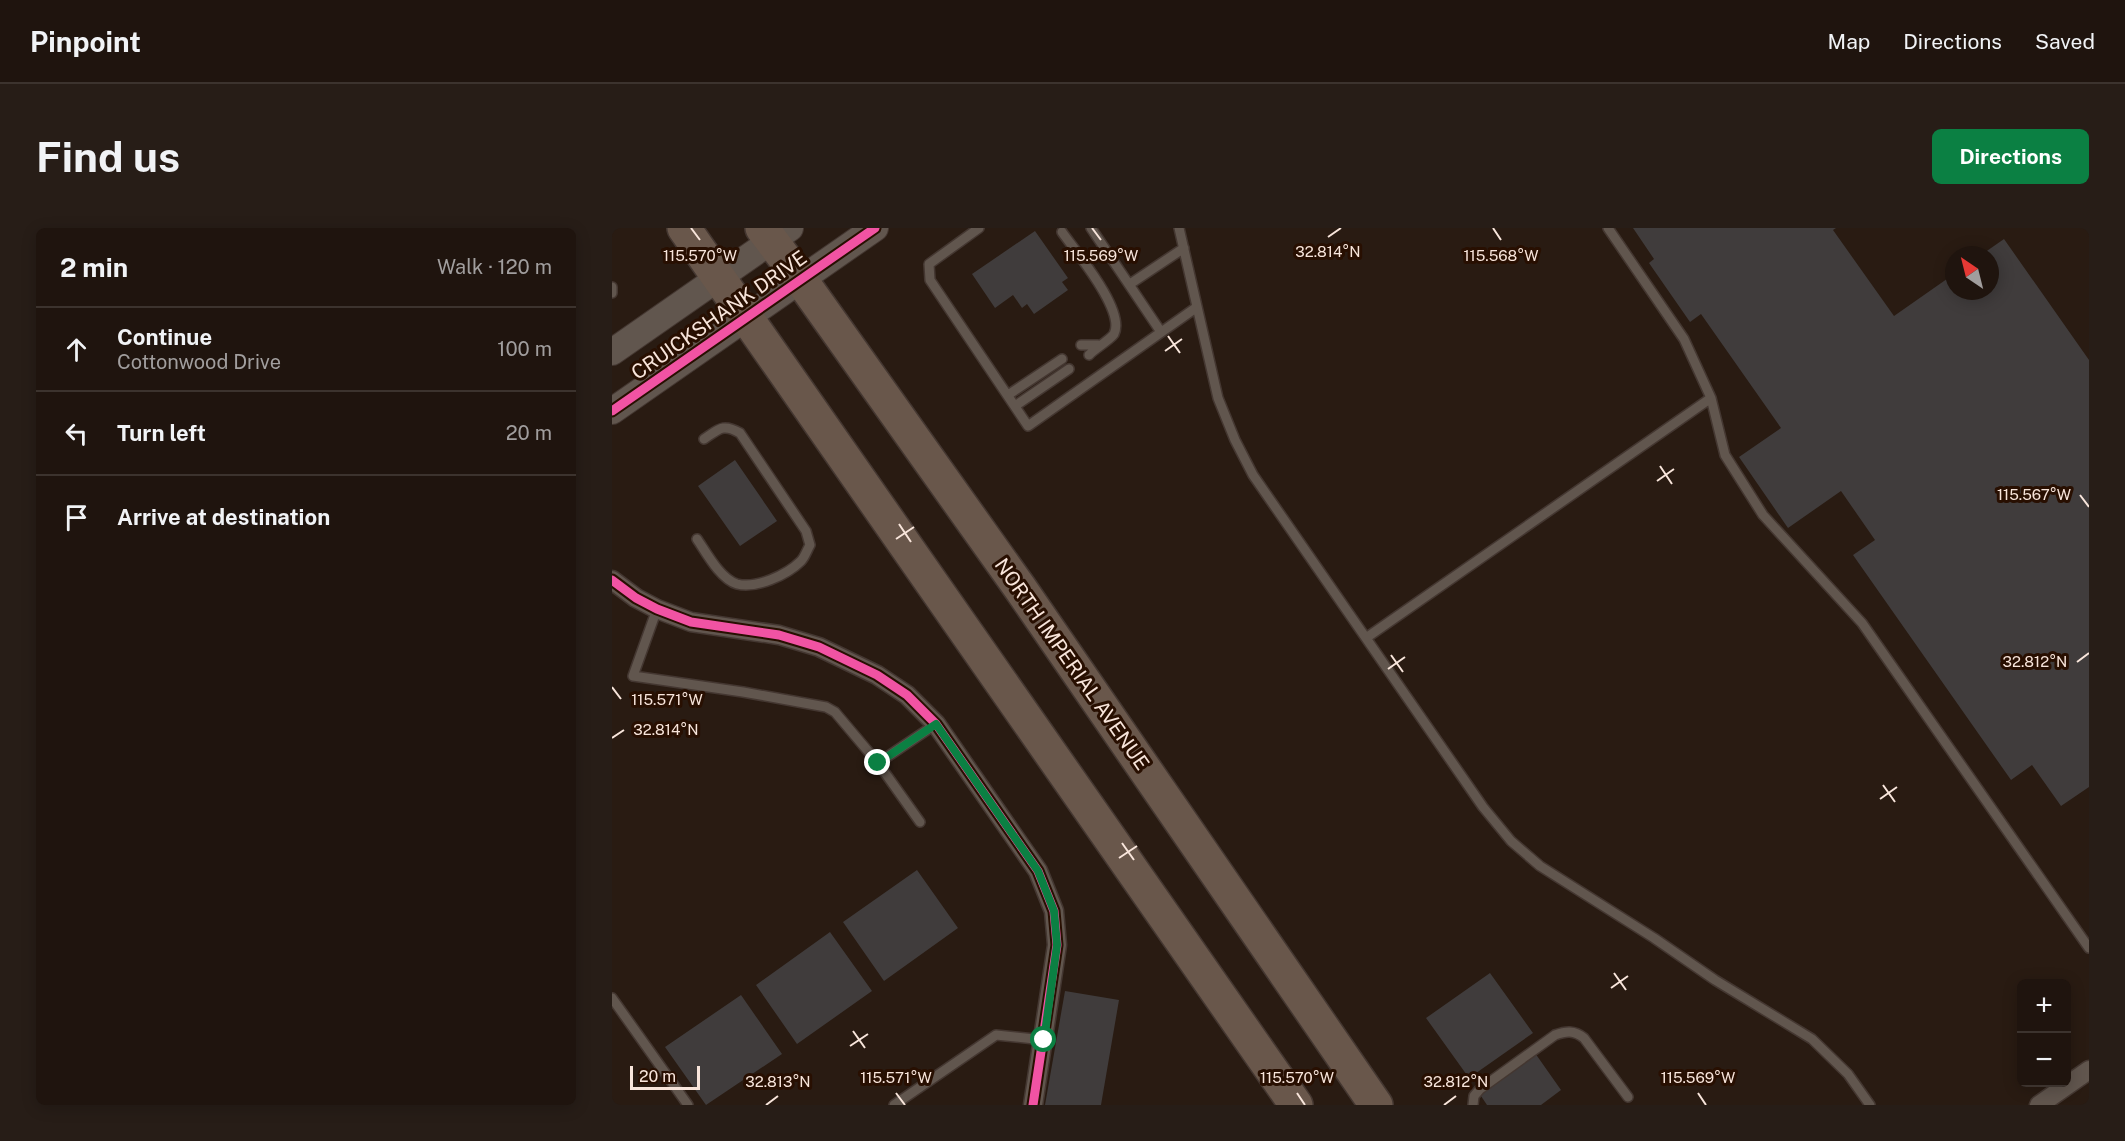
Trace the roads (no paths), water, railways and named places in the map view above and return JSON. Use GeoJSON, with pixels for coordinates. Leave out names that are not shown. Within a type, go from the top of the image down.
{"type":"FeatureCollection","features":[{"type":"Feature","properties":{"kind":"highway"},"geometry":{"type":"LineString","coordinates":[[684,228],[1296,1105]]}},
{"type":"Feature","properties":{"kind":"highway","name":"NORTH IMPERIAL AVENUE"},"geometry":{"type":"LineString","coordinates":[[774,232],[801,280],[1020,588],[1376,1105]]}},
{"type":"Feature","properties":{"kind":"street","name":"CRUICKSHANK DRIVE"},"geometry":{"type":"LineString","coordinates":[[612,411],[875,228]]}},
{"type":"Feature","properties":{"kind":"street","name":"CRUICKSHANK DRIVE"},"geometry":{"type":"LineString","coordinates":[[612,352],[718,277],[774,232]]}},
{"type":"Feature","properties":{"kind":"street"},"geometry":{"type":"LineString","coordinates":[[612,580],[636,598],[657,609],[691,621],[779,635],[819,647],[878,675],[907,695],[936,724],[1038,871],[1054,911],[1057,945],[1033,1105]]}},
{"type":"Feature","properties":{"kind":"street"},"geometry":{"type":"LineString","coordinates":[[2039,1105],[2089,1070]]}},
{"type":"Feature","properties":{"kind":"lane"},"geometry":{"type":"LineString","coordinates":[[979,228],[928,264],[930,280],[1029,426],[1197,308]]}},
{"type":"Feature","properties":{"kind":"lane"},"geometry":{"type":"LineString","coordinates":[[1091,228],[1161,332]]}},
{"type":"Feature","properties":{"kind":"lane"},"geometry":{"type":"LineString","coordinates":[[1179,228],[1218,398],[1253,475],[1482,807],[1511,841],[1549,872],[1654,938],[1715,980],[1812,1039],[1848,1074],[1870,1105]]}},
{"type":"Feature","properties":{"kind":"lane"},"geometry":{"type":"LineString","coordinates":[[1608,228],[1684,339],[1711,398],[1725,456],[1763,515],[1862,623],[2089,948]]}},
{"type":"Feature","properties":{"kind":"lane"},"geometry":{"type":"LineString","coordinates":[[1062,232],[1110,302],[1117,321],[1113,335],[1098,345],[1089,355]]}},
{"type":"Feature","properties":{"kind":"lane"},"geometry":{"type":"LineString","coordinates":[[1130,284],[1184,248]]}},
{"type":"Feature","properties":{"kind":"lane"},"geometry":{"type":"LineString","coordinates":[[612,287],[612,293]]}},
{"type":"Feature","properties":{"kind":"lane"},"geometry":{"type":"LineString","coordinates":[[1081,345],[1098,345]]}},
{"type":"Feature","properties":{"kind":"lane"},"geometry":{"type":"LineString","coordinates":[[1008,395],[1062,359]]}},
{"type":"Feature","properties":{"kind":"lane"},"geometry":{"type":"LineString","coordinates":[[1015,406],[1069,369]]}},
{"type":"Feature","properties":{"kind":"lane"},"geometry":{"type":"LineString","coordinates":[[1366,638],[1711,398]]}},
{"type":"Feature","properties":{"kind":"lane"},"geometry":{"type":"LineString","coordinates":[[697,539],[718,571],[736,584],[764,583],[780,576],[802,560],[810,545],[806,531],[740,433],[731,428],[722,427],[704,439]]}},
{"type":"Feature","properties":{"kind":"lane"},"geometry":{"type":"LineString","coordinates":[[657,609],[633,676],[826,707],[834,712],[878,763],[920,822]]}},
{"type":"Feature","properties":{"kind":"lane"},"geometry":{"type":"LineString","coordinates":[[878,763],[936,724]]}},
{"type":"Feature","properties":{"kind":"lane"},"geometry":{"type":"LineString","coordinates":[[612,998],[688,1105]]}},
{"type":"Feature","properties":{"kind":"lane"},"geometry":{"type":"LineString","coordinates":[[1473,1105],[1474,1096],[1480,1089],[1554,1035],[1564,1032],[1576,1032],[1584,1038],[1628,1097]]}},
{"type":"Feature","properties":{"kind":"lane"},"geometry":{"type":"LineString","coordinates":[[894,1105],[996,1035],[1044,1040]]}}]}
